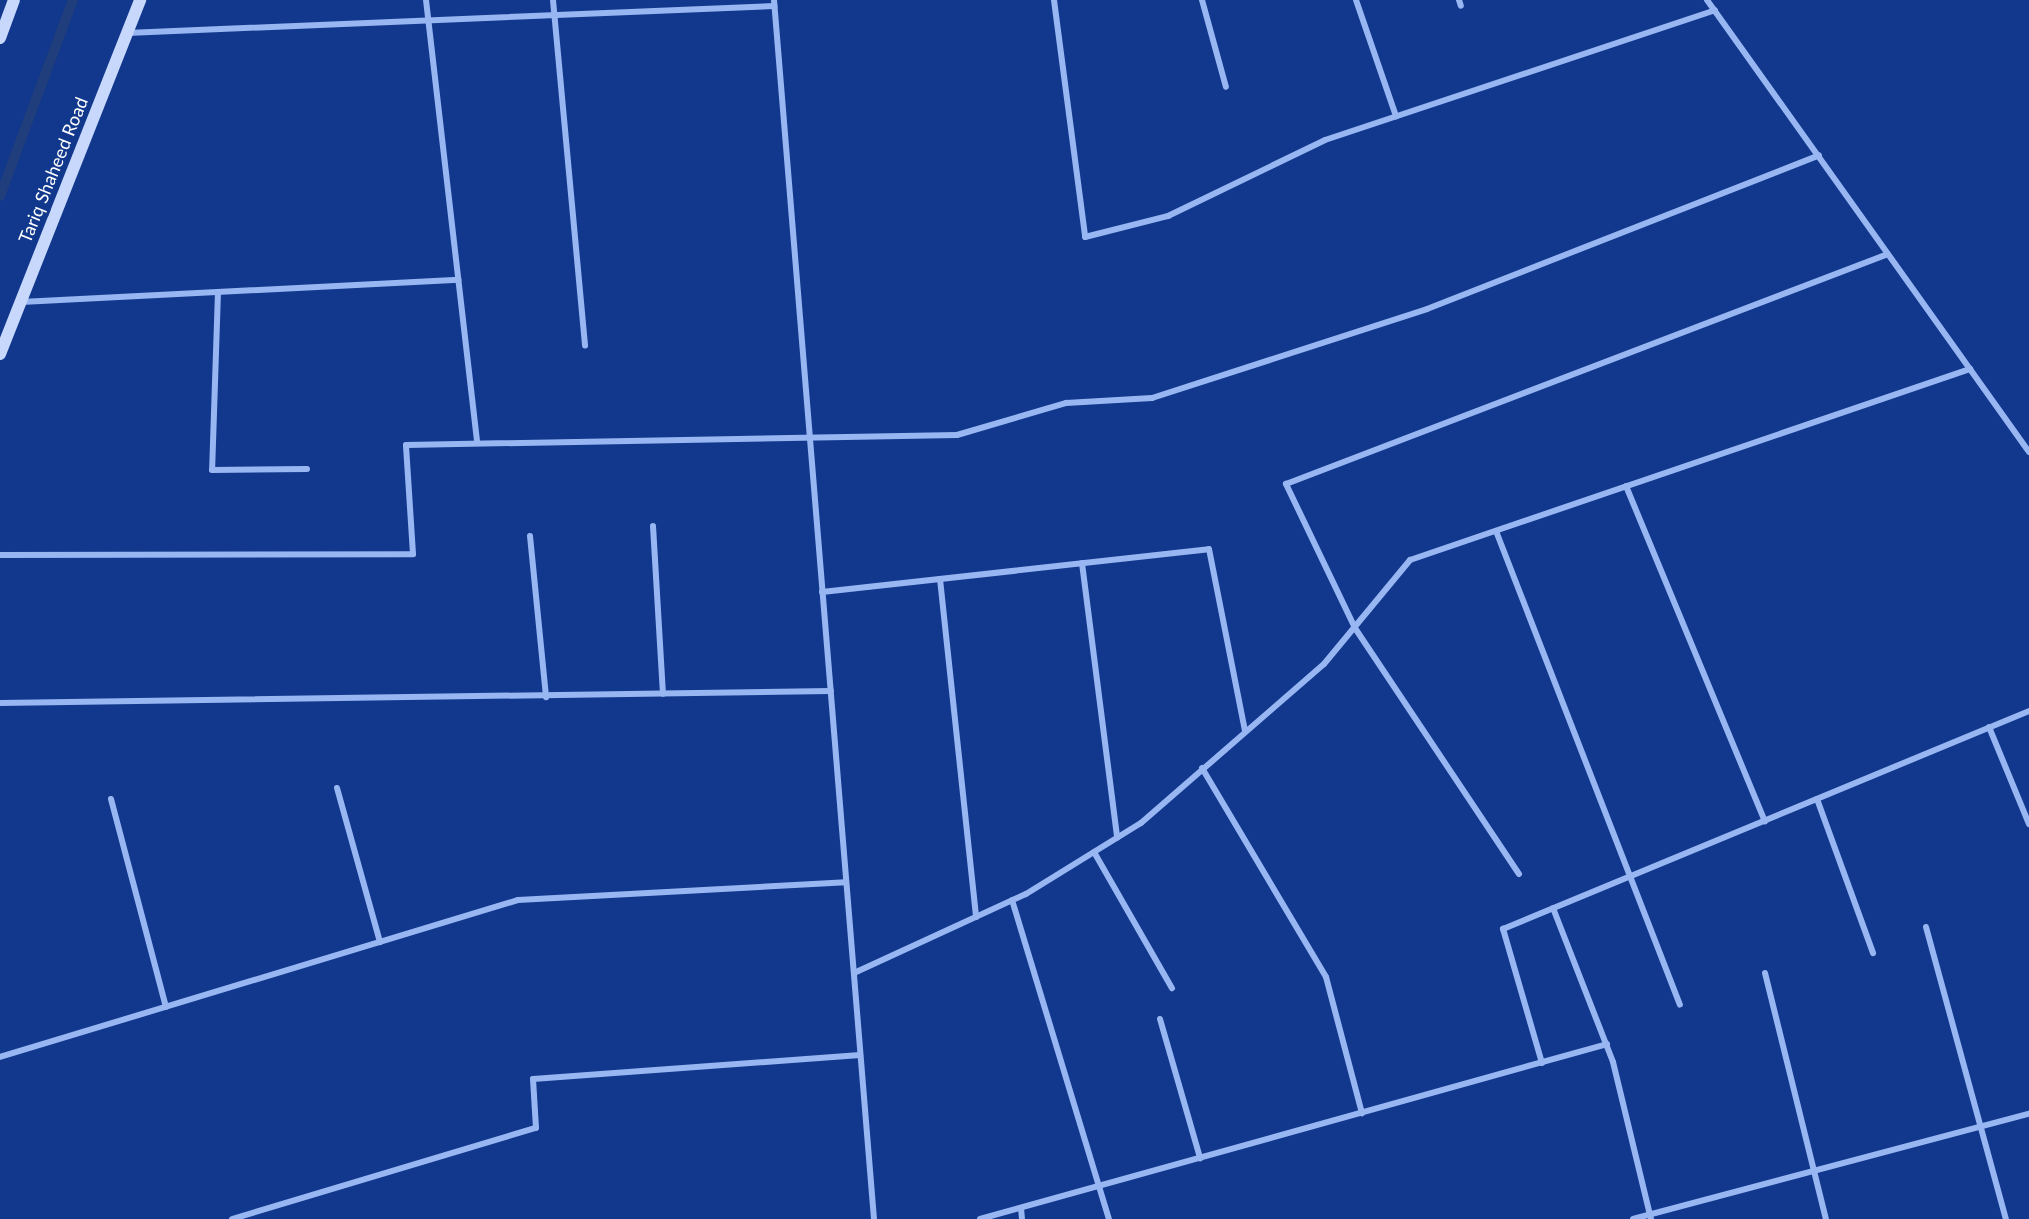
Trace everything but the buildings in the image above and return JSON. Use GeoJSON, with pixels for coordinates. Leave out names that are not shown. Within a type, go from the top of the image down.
{"type":"FeatureCollection","features":[{"type":"Feature","properties":{"kind":"main road"},"geometry":{"type":"LineString","coordinates":[[0,38],[14,0]]}},
{"type":"Feature","properties":{"kind":"main road","name":"Tariq Shaheed Road"},"geometry":{"type":"LineString","coordinates":[[0,354],[140,0]]}},
{"type":"Feature","properties":{"kind":"street"},"geometry":{"type":"LineString","coordinates":[[426,0],[477,443]]}},
{"type":"Feature","properties":{"kind":"street"},"geometry":{"type":"LineString","coordinates":[[552,0],[585,346]]}},
{"type":"Feature","properties":{"kind":"street"},"geometry":{"type":"LineString","coordinates":[[1054,0],[1085,237],[1168,216],[1324,140],[1715,10]]}},
{"type":"Feature","properties":{"kind":"street"},"geometry":{"type":"LineString","coordinates":[[1202,0],[1227,87]]}},
{"type":"Feature","properties":{"kind":"street"},"geometry":{"type":"LineString","coordinates":[[1356,0],[1396,116]]}},
{"type":"Feature","properties":{"kind":"street"},"geometry":{"type":"LineString","coordinates":[[1707,0],[2029,452]]}},
{"type":"Feature","properties":{"kind":"street"},"geometry":{"type":"LineString","coordinates":[[127,33],[429,21],[774,3],[874,1219]]}},
{"type":"Feature","properties":{"kind":"street"},"geometry":{"type":"LineString","coordinates":[[0,555],[413,554],[406,445],[957,435],[1066,403],[1152,398],[1427,309],[1819,155]]}},
{"type":"Feature","properties":{"kind":"street"},"geometry":{"type":"LineString","coordinates":[[1520,874],[1355,628],[1286,484],[1888,254]]}},
{"type":"Feature","properties":{"kind":"street"},"geometry":{"type":"LineString","coordinates":[[20,302],[458,280]]}},
{"type":"Feature","properties":{"kind":"street"},"geometry":{"type":"LineString","coordinates":[[218,292],[212,470],[307,469]]}},
{"type":"Feature","properties":{"kind":"street"},"geometry":{"type":"LineString","coordinates":[[854,973],[1012,900],[1141,824],[1245,730],[1324,664],[1410,560],[1970,369]]}},
{"type":"Feature","properties":{"kind":"street"},"geometry":{"type":"LineString","coordinates":[[1626,486],[1764,821]]}},
{"type":"Feature","properties":{"kind":"street"},"geometry":{"type":"LineString","coordinates":[[653,526],[663,694]]}},
{"type":"Feature","properties":{"kind":"street"},"geometry":{"type":"LineString","coordinates":[[1496,531],[1680,1005]]}},
{"type":"Feature","properties":{"kind":"street"},"geometry":{"type":"LineString","coordinates":[[530,536],[546,697]]}},
{"type":"Feature","properties":{"kind":"street"},"geometry":{"type":"LineString","coordinates":[[822,592],[1209,549],[1245,730]]}},
{"type":"Feature","properties":{"kind":"street"},"geometry":{"type":"LineString","coordinates":[[1082,563],[1117,838]]}},
{"type":"Feature","properties":{"kind":"street"},"geometry":{"type":"LineString","coordinates":[[940,579],[976,917]]}},
{"type":"Feature","properties":{"kind":"street"},"geometry":{"type":"LineString","coordinates":[[0,703],[546,697],[831,691]]}},
{"type":"Feature","properties":{"kind":"street"},"geometry":{"type":"LineString","coordinates":[[1542,1063],[1503,929],[2029,711]]}},
{"type":"Feature","properties":{"kind":"street"},"geometry":{"type":"LineString","coordinates":[[1989,727],[2029,824]]}},
{"type":"Feature","properties":{"kind":"street"},"geometry":{"type":"LineString","coordinates":[[1202,768],[1326,976],[1362,1113]]}},
{"type":"Feature","properties":{"kind":"street"},"geometry":{"type":"LineString","coordinates":[[337,788],[380,942]]}},
{"type":"Feature","properties":{"kind":"street"},"geometry":{"type":"LineString","coordinates":[[111,799],[166,1007]]}},
{"type":"Feature","properties":{"kind":"street"},"geometry":{"type":"LineString","coordinates":[[1817,799],[1873,953]]}},
{"type":"Feature","properties":{"kind":"street"},"geometry":{"type":"LineString","coordinates":[[1094,852],[1172,988]]}},
{"type":"Feature","properties":{"kind":"street"},"geometry":{"type":"LineString","coordinates":[[0,1057],[518,900],[846,882]]}},
{"type":"Feature","properties":{"kind":"street"},"geometry":{"type":"LineString","coordinates":[[1012,900],[1109,1219]]}},
{"type":"Feature","properties":{"kind":"street"},"geometry":{"type":"LineString","coordinates":[[1553,908],[1607,1044],[1651,1216]]}},
{"type":"Feature","properties":{"kind":"street"},"geometry":{"type":"LineString","coordinates":[[1926,927],[2006,1219]]}},
{"type":"Feature","properties":{"kind":"street"},"geometry":{"type":"LineString","coordinates":[[1765,974],[1812,1171],[1826,1219]]}},
{"type":"Feature","properties":{"kind":"street"},"geometry":{"type":"LineString","coordinates":[[1160,1019],[1200,1158]]}},
{"type":"Feature","properties":{"kind":"street"},"geometry":{"type":"LineString","coordinates":[[980,1219],[1607,1044]]}},
{"type":"Feature","properties":{"kind":"street"},"geometry":{"type":"LineString","coordinates":[[231,1219],[536,1128],[533,1079],[861,1055]]}},
{"type":"Feature","properties":{"kind":"street"},"geometry":{"type":"LineString","coordinates":[[1633,1219],[2029,1114]]}},
{"type":"Feature","properties":{"kind":"street"},"geometry":{"type":"LineString","coordinates":[[1021,1208],[1022,1219]]}},
{"type":"Feature","properties":{"kind":"waterway"},"geometry":{"type":"LineString","coordinates":[[0,196],[73,0]]}}]}
